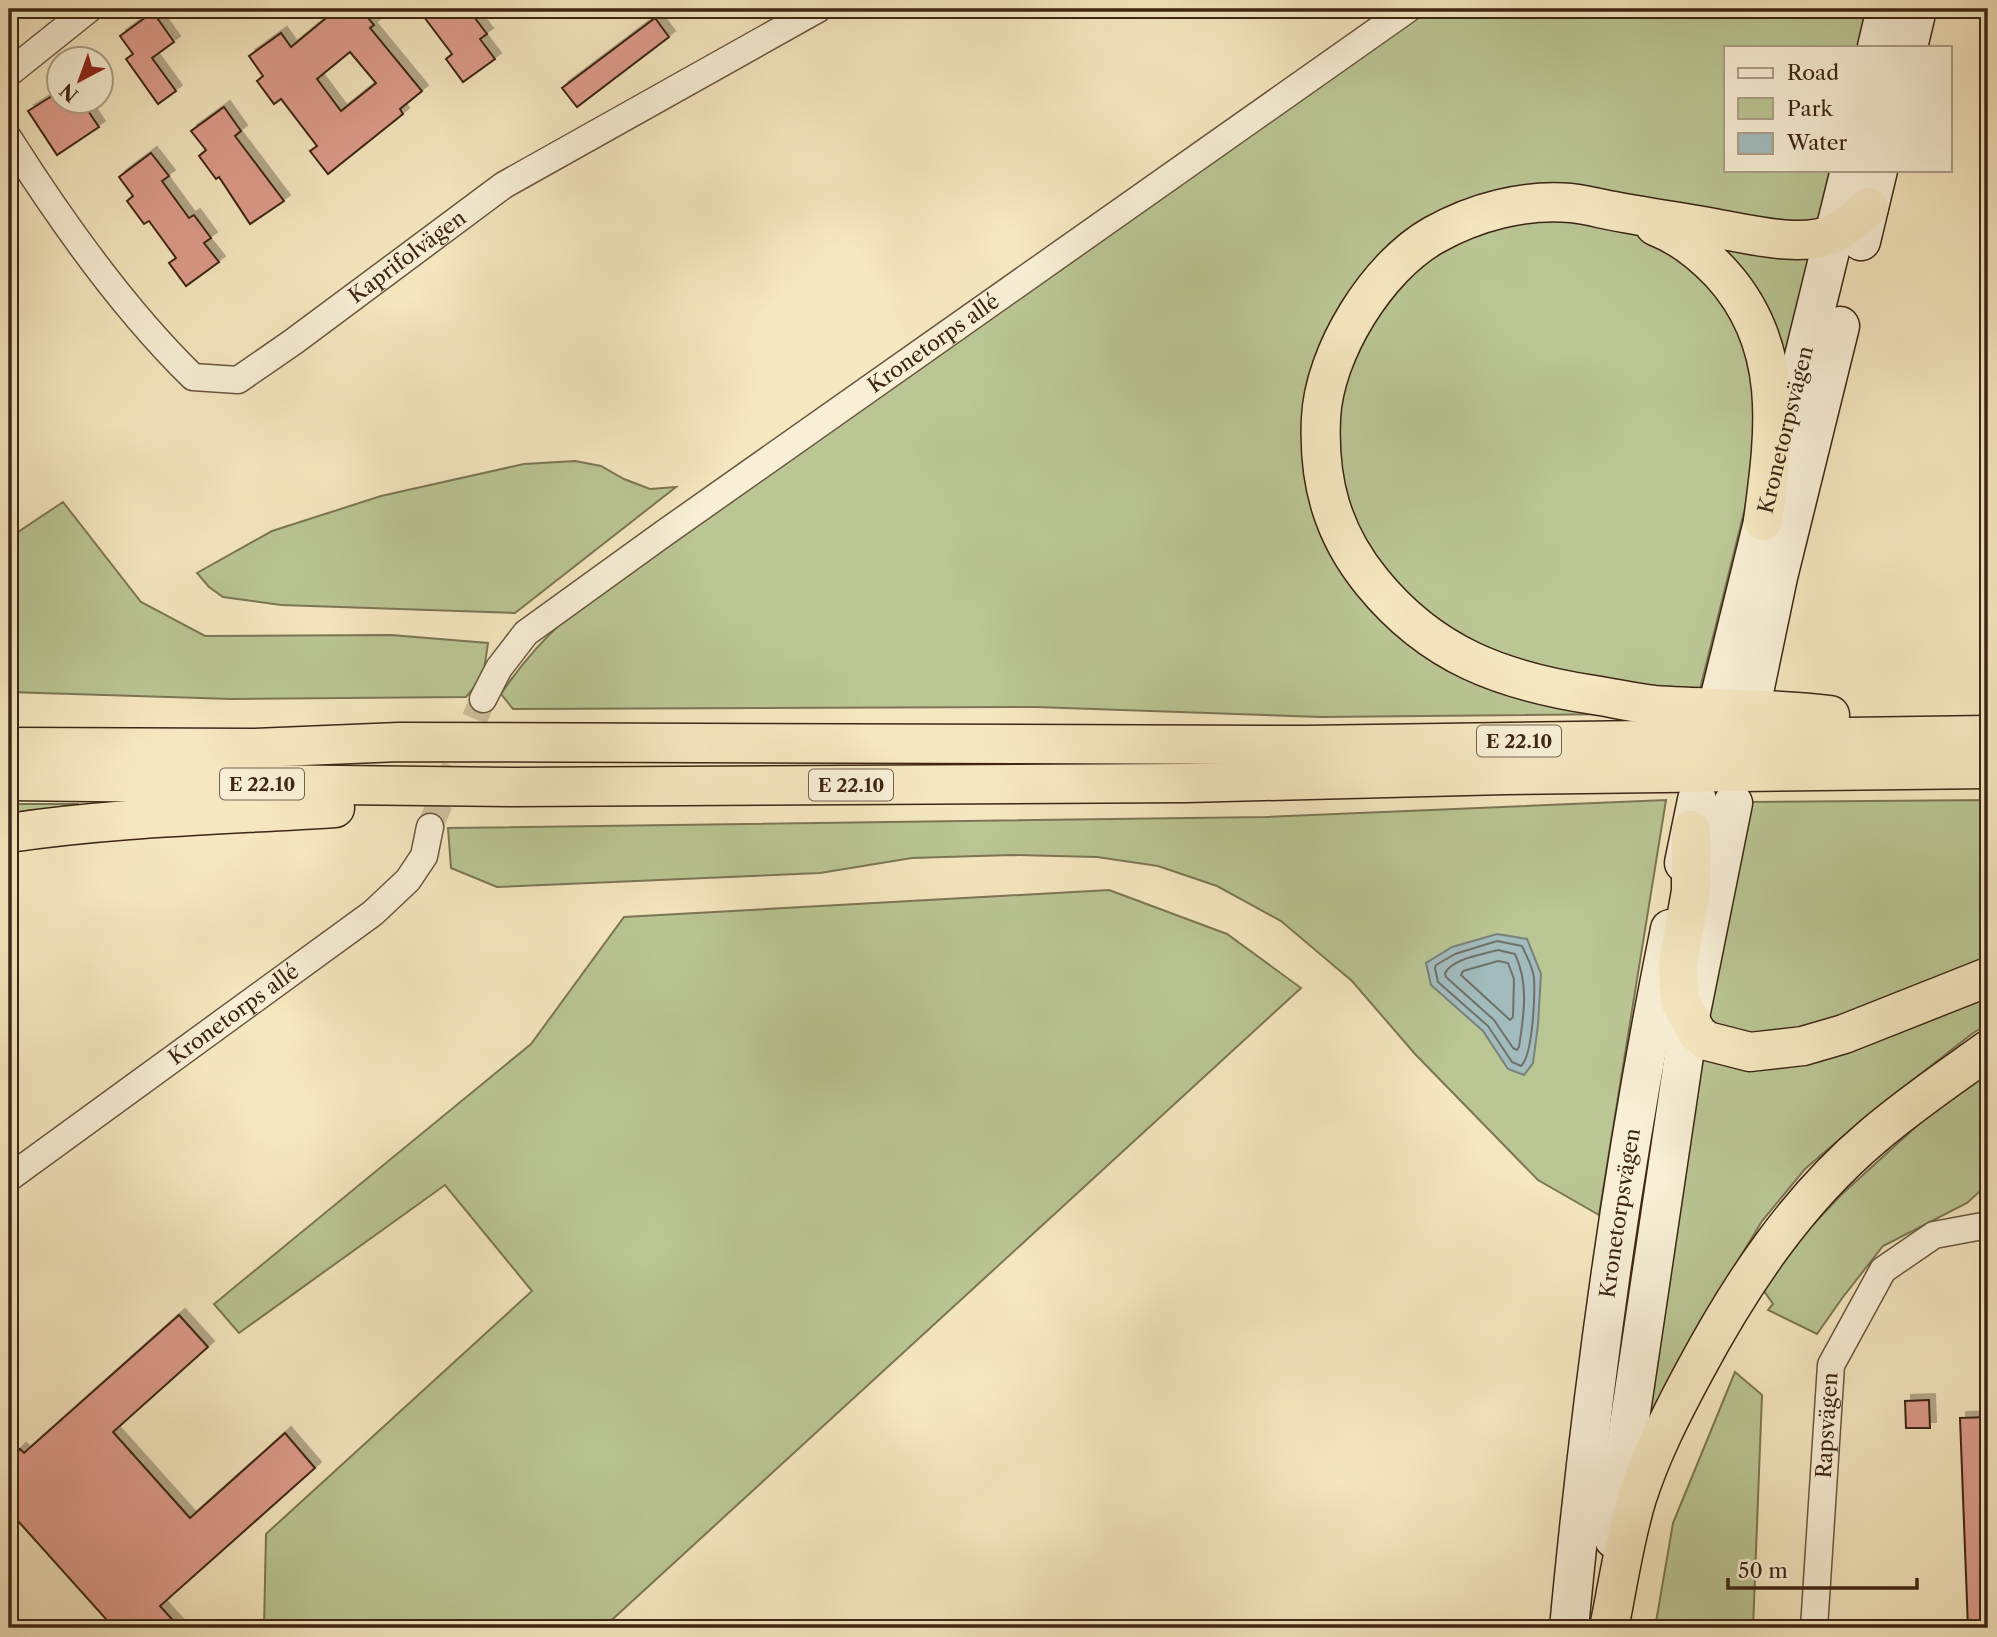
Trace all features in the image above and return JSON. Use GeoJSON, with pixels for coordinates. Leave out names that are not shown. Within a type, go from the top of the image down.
{"type":"FeatureCollection","features":[{"type":"Feature","properties":{"kind":"highway"},"geometry":{"type":"LineString","coordinates":[[1869,207],[1836,233],[1806,240],[1763,238],[1570,203],[1521,204],[1483,214],[1433,236],[1390,270],[1335,353],[1322,400],[1319,452],[1331,508],[1342,537],[1362,570],[1389,604],[1428,637],[1475,665],[1523,681],[1572,692],[1651,704],[1791,710],[1988,734]]}},
{"type":"Feature","properties":{"kind":"highway"},"geometry":{"type":"LineString","coordinates":[[1624,213],[1676,234],[1707,258],[1736,290],[1757,327],[1770,370],[1774,415],[1763,521]]}},
{"type":"Feature","properties":{"kind":"highway"},"geometry":{"type":"LineString","coordinates":[[9,721],[42,724],[214,724],[399,742]]}},
{"type":"Feature","properties":{"kind":"highway","name":"E 22.10"},"geometry":{"type":"LineString","coordinates":[[9,747],[255,748],[399,742],[1306,745],[1988,734]]}},
{"type":"Feature","properties":{"kind":"highway","name":"E 22.10"},"geometry":{"type":"LineString","coordinates":[[9,781],[514,787],[1187,783],[1505,775],[1988,769]]}},
{"type":"Feature","properties":{"kind":"highway"},"geometry":{"type":"LineString","coordinates":[[9,833],[70,824],[173,816],[410,803],[514,787]]}},
{"type":"Feature","properties":{"kind":"highway"},"geometry":{"type":"LineString","coordinates":[[1707,811],[1678,964],[1680,1001],[1689,1022],[1707,1041],[1751,1052],[1803,1046],[1844,1034],[1988,977]]}},
{"type":"Feature","properties":{"kind":"highway"},"geometry":{"type":"LineString","coordinates":[[1607,1628],[1621,1562],[1649,1464],[1667,1423],[1741,1289],[1779,1234],[1872,1136],[1988,1051]]}},
{"type":"Feature","properties":{"kind":"main road"},"geometry":{"type":"LineString","coordinates":[[1877,46],[1886,9]]}},
{"type":"Feature","properties":{"kind":"main road"},"geometry":{"type":"LineString","coordinates":[[1908,46],[1917,9]]}},
{"type":"Feature","properties":{"kind":"main road","name":"Kronetorpsvägen"},"geometry":{"type":"LineString","coordinates":[[1850,172],[1763,521],[1737,692],[1778,577],[1878,172]]}},
{"type":"Feature","properties":{"kind":"main road","name":"Kronetorpsvägen"},"geometry":{"type":"LineString","coordinates":[[1607,1628],[1622,1472],[1689,1022],[1707,811]]}},
{"type":"Feature","properties":{"kind":"main road","name":"Kronetorpsvägen"},"geometry":{"type":"LineString","coordinates":[[1569,1628],[1579,1522],[1610,1273],[1650,1029],[1707,811]]}},
{"type":"Feature","properties":{"kind":"street"},"geometry":{"type":"LineString","coordinates":[[9,73],[89,9]]}},
{"type":"Feature","properties":{"kind":"street","name":"Kaprifolvägen"},"geometry":{"type":"LineString","coordinates":[[9,139],[49,202],[158,343],[193,377],[238,380],[504,185],[818,9]]}},
{"type":"Feature","properties":{"kind":"street","name":"Kronetorps allé"},"geometry":{"type":"LineString","coordinates":[[483,699],[499,668],[526,633],[1408,9]]}},
{"type":"Feature","properties":{"kind":"street","name":"Kronetorps allé"},"geometry":{"type":"LineString","coordinates":[[9,1178],[373,913],[408,880],[424,856],[430,827]]}},
{"type":"Feature","properties":{"kind":"street","name":"Rapsvägen"},"geometry":{"type":"LineString","coordinates":[[1814,1628],[1831,1365],[1883,1270],[1934,1235],[1988,1225]]}},
{"type":"Feature","properties":{"kind":"green space"},"geometry":{"type":"Polygon","coordinates":[[[1428,9],[1873,9],[1865,46],[1724,46],[1724,172],[1837,172],[1819,223],[1497,196],[1316,365],[1369,604],[1620,714],[1321,717],[1036,707],[513,709],[501,694],[532,653],[569,616],[1428,9]]]}},
{"type":"Feature","properties":{"kind":"green space"},"geometry":{"type":"Polygon","coordinates":[[[1551,216],[1635,232],[1666,246],[1720,293],[1750,357],[1757,428],[1747,500],[1700,689],[1602,684],[1464,644],[1371,565],[1333,456],[1350,353],[1419,263],[1487,226],[1551,216]]]}},
{"type":"Feature","properties":{"kind":"green space"},"geometry":{"type":"Polygon","coordinates":[[[1706,242],[1821,253],[1785,392],[1706,242]]]}},
{"type":"Feature","properties":{"kind":"green space"},"geometry":{"type":"Polygon","coordinates":[[[575,461],[601,466],[650,489],[676,487],[515,613],[281,605],[223,597],[209,587],[197,573],[272,531],[381,496],[524,464],[575,461]]]}},
{"type":"Feature","properties":{"kind":"green space"},"geometry":{"type":"Polygon","coordinates":[[[63,502],[141,602],[205,636],[391,635],[488,643],[483,677],[466,697],[232,699],[9,692],[9,538],[63,502]]]}},
{"type":"Feature","properties":{"kind":"green space"},"geometry":{"type":"Polygon","coordinates":[[[1666,800],[1599,1215],[1538,1180],[1415,1054],[1352,981],[1281,921],[1217,886],[1158,866],[1097,857],[1012,855],[912,858],[820,873],[497,887],[451,868],[448,828],[1265,817],[1666,800]]]}},
{"type":"Feature","properties":{"kind":"green space"},"geometry":{"type":"Polygon","coordinates":[[[1988,800],[1988,963],[1811,1034],[1740,1036],[1707,1020],[1749,802],[1988,800]]]}},
{"type":"Feature","properties":{"kind":"green space"},"geometry":{"type":"Polygon","coordinates":[[[9,804],[79,804],[9,815],[9,804]]]}},
{"type":"Feature","properties":{"kind":"green space"},"geometry":{"type":"Polygon","coordinates":[[[1109,890],[1227,934],[1301,988],[603,1628],[264,1628],[266,1534],[532,1291],[445,1185],[239,1333],[214,1304],[531,1044],[624,917],[1109,890]]]}},
{"type":"Feature","properties":{"kind":"green space"},"geometry":{"type":"Polygon","coordinates":[[[1988,996],[1988,1024],[1869,1114],[1805,1169],[1762,1221],[1707,1312],[1639,1443],[1699,1054],[1988,996]]]}},
{"type":"Feature","properties":{"kind":"green space"},"geometry":{"type":"Polygon","coordinates":[[[1988,1073],[1988,1187],[1967,1203],[1883,1246],[1817,1334],[1768,1310],[1773,1304],[1764,1291],[1774,1266],[1841,1195],[1942,1103],[1988,1073]]]}},
{"type":"Feature","properties":{"kind":"green space"},"geometry":{"type":"Polygon","coordinates":[[[1735,1372],[1762,1395],[1753,1628],[1655,1628],[1673,1523],[1735,1372]]]}},
{"type":"Feature","properties":{"kind":"water"},"geometry":{"type":"Polygon","coordinates":[[[1497,934],[1527,939],[1541,974],[1533,1063],[1524,1075],[1508,1069],[1483,1031],[1431,985],[1426,963],[1452,947],[1497,934]]]}},
{"type":"Feature","properties":{"kind":"building"},"geometry":{"type":"Polygon","coordinates":[[[337,9],[361,9],[374,25],[370,28],[422,91],[400,109],[403,114],[328,174],[310,151],[317,146],[281,99],[274,104],[257,81],[263,76],[249,56],[281,33],[291,47],[337,9]],[[350,52],[317,79],[341,111],[376,83],[350,52]]]}},
{"type":"Feature","properties":{"kind":"building"},"geometry":{"type":"Polygon","coordinates":[[[418,9],[468,9],[487,34],[480,39],[495,59],[463,82],[446,59],[452,54],[418,9]]]}},
{"type":"Feature","properties":{"kind":"building"},"geometry":{"type":"Polygon","coordinates":[[[153,12],[174,42],[152,58],[176,91],[158,104],[126,59],[133,54],[120,36],[153,12]]]}},
{"type":"Feature","properties":{"kind":"building"},"geometry":{"type":"Polygon","coordinates":[[[655,18],[669,37],[577,107],[562,88],[655,18]]]}},
{"type":"Feature","properties":{"kind":"building"},"geometry":{"type":"Polygon","coordinates":[[[46,100],[46,116],[92,116],[99,127],[57,155],[28,111],[46,100]]]}},
{"type":"Feature","properties":{"kind":"building"},"geometry":{"type":"Polygon","coordinates":[[[224,107],[241,131],[235,136],[284,201],[250,224],[219,177],[216,179],[199,156],[206,150],[191,131],[224,107]]]}},
{"type":"Feature","properties":{"kind":"building"},"geometry":{"type":"Polygon","coordinates":[[[151,153],[169,176],[162,181],[189,218],[194,215],[211,238],[204,243],[219,262],[186,286],[169,263],[176,258],[149,221],[144,224],[127,201],[133,196],[119,177],[151,153]]]}},
{"type":"Feature","properties":{"kind":"building"},"geometry":{"type":"Polygon","coordinates":[[[179,1315],[208,1347],[113,1432],[190,1518],[285,1433],[315,1468],[160,1606],[180,1628],[114,1628],[9,1511],[9,1460],[20,1449],[24,1453],[179,1315]]]}},
{"type":"Feature","properties":{"kind":"building"},"geometry":{"type":"Polygon","coordinates":[[[1929,1400],[1930,1428],[1906,1428],[1905,1401],[1929,1400]]]}},
{"type":"Feature","properties":{"kind":"building"},"geometry":{"type":"Polygon","coordinates":[[[1988,1417],[1988,1628],[1968,1628],[1960,1418],[1988,1417]]]}},
{"type":"Feature","properties":{"kind":"tunnel"},"geometry":{"type":"LineString","coordinates":[[430,827],[483,699]]}}]}
